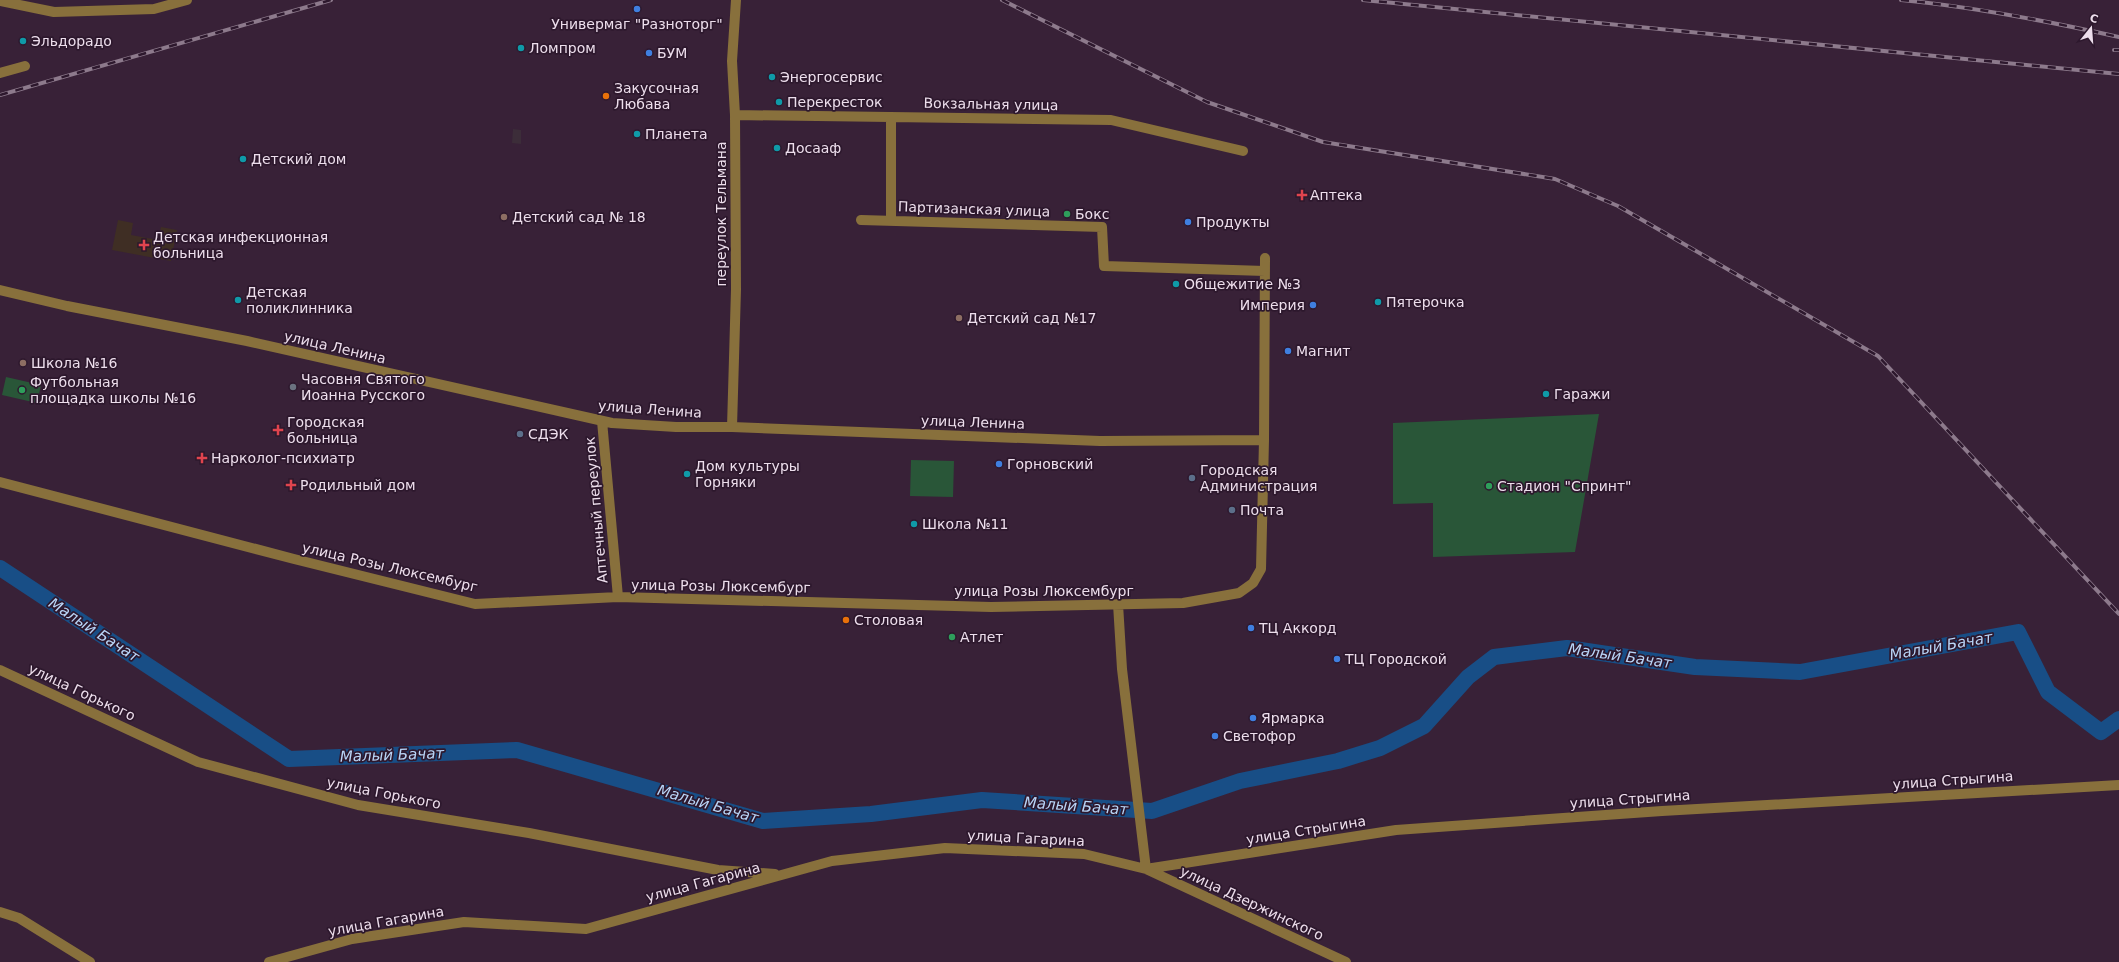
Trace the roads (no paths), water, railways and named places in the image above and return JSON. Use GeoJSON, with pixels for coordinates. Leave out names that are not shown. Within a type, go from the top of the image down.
{"type":"FeatureCollection","features":[{"type":"Feature","properties":{"kind":"street"},"geometry":{"type":"LineString","coordinates":[[0,1],[54,12],[154,9],[187,0]]}},
{"type":"Feature","properties":{"kind":"street","name":"переулок Тельмана"},"geometry":{"type":"LineString","coordinates":[[732,427],[736,289],[735,115],[732,61],[736,0]]}},
{"type":"Feature","properties":{"kind":"street"},"geometry":{"type":"LineString","coordinates":[[0,73],[25,66]]}},
{"type":"Feature","properties":{"kind":"street","name":"Вокзальная улица"},"geometry":{"type":"LineString","coordinates":[[735,115],[1111,120],[1243,151]]}},
{"type":"Feature","properties":{"kind":"street"},"geometry":{"type":"LineString","coordinates":[[891,117],[891,221]]}},
{"type":"Feature","properties":{"kind":"street","name":"Партизанская улица"},"geometry":{"type":"LineString","coordinates":[[861,220],[1102,227],[1104,266],[1265,271]]}},
{"type":"Feature","properties":{"kind":"street"},"geometry":{"type":"LineString","coordinates":[[1264,440],[1265,258]]}},
{"type":"Feature","properties":{"kind":"street","name":"улица Ленина"},"geometry":{"type":"LineString","coordinates":[[0,290],[68,306],[247,341],[602,421],[676,427],[732,427],[1100,441],[1264,440]]}},
{"type":"Feature","properties":{"kind":"street","name":"Аптечный переулок"},"geometry":{"type":"LineString","coordinates":[[602,421],[618,597]]}},
{"type":"Feature","properties":{"kind":"street","name":"улица Розы Люксембург"},"geometry":{"type":"LineString","coordinates":[[0,482],[475,604],[618,597],[991,607],[1183,603],[1239,593],[1253,583],[1260,569],[1264,440]]}},
{"type":"Feature","properties":{"kind":"street"},"geometry":{"type":"LineString","coordinates":[[1118,604],[1122,669],[1146,869]]}},
{"type":"Feature","properties":{"kind":"street","name":"улица Горького"},"geometry":{"type":"LineString","coordinates":[[0,670],[198,762],[358,805],[529,833],[718,870],[783,875]]}},
{"type":"Feature","properties":{"kind":"street","name":"улица Стрыгина"},"geometry":{"type":"LineString","coordinates":[[1146,869],[1396,830],[1662,811],[2119,784]]}},
{"type":"Feature","properties":{"kind":"street","name":"улица Гагарина"},"geometry":{"type":"LineString","coordinates":[[269,962],[352,939],[464,922],[586,929],[832,861],[946,848],[1084,854],[1146,869]]}},
{"type":"Feature","properties":{"kind":"street","name":"улица Дзержинского"},"geometry":{"type":"LineString","coordinates":[[1146,869],[1346,962]]}},
{"type":"Feature","properties":{"kind":"street"},"geometry":{"type":"LineString","coordinates":[[0,912],[19,918],[90,962]]}},
{"type":"Feature","properties":{"kind":"waterway","name":"Малый Бачат"},"geometry":{"type":"LineString","coordinates":[[0,568],[289,759],[517,750],[763,821],[871,814],[982,800],[1152,811],[1240,781],[1338,761],[1380,748],[1424,726],[1468,677],[1494,657],[1567,648],[1695,667],[1800,672],[2018,632],[2048,692],[2101,732],[2119,719]]}},
{"type":"Feature","properties":{"kind":"railway"},"geometry":{"type":"LineString","coordinates":[[0,95],[331,0]]}},
{"type":"Feature","properties":{"kind":"railway"},"geometry":{"type":"LineString","coordinates":[[1002,0],[1207,102],[1323,142],[1555,179],[1618,206],[1878,356],[2119,614]]}},
{"type":"Feature","properties":{"kind":"railway"},"geometry":{"type":"LineString","coordinates":[[1363,0],[2119,74]]}},
{"type":"Feature","properties":{"kind":"railway"},"geometry":{"type":"LineString","coordinates":[[1901,0],[1956,6],[2011,15],[2119,37]]}},
{"type":"Feature","properties":{"kind":"railway"},"geometry":{"type":"LineString","coordinates":[[2114,50],[2119,50]]}},
{"type":"Feature","properties":{"kind":"place","name":"Универмаг \"Разноторг\""},"geometry":{"type":"Point","coordinates":[637,9]}},
{"type":"Feature","properties":{"kind":"place","name":"Эльдорадо"},"geometry":{"type":"Point","coordinates":[23,41]}},
{"type":"Feature","properties":{"kind":"place","name":"Ломпром"},"geometry":{"type":"Point","coordinates":[521,48]}},
{"type":"Feature","properties":{"kind":"place","name":"БУМ"},"geometry":{"type":"Point","coordinates":[649,53]}},
{"type":"Feature","properties":{"kind":"place","name":"Энергосервис"},"geometry":{"type":"Point","coordinates":[772,77]}},
{"type":"Feature","properties":{"kind":"place","name":"Закусочная Любава"},"geometry":{"type":"Point","coordinates":[606,96]}},
{"type":"Feature","properties":{"kind":"place","name":"Перекресток"},"geometry":{"type":"Point","coordinates":[779,102]}},
{"type":"Feature","properties":{"kind":"place","name":"Планета"},"geometry":{"type":"Point","coordinates":[637,134]}},
{"type":"Feature","properties":{"kind":"place","name":"Досааф"},"geometry":{"type":"Point","coordinates":[777,148]}},
{"type":"Feature","properties":{"kind":"place","name":"Детский дом"},"geometry":{"type":"Point","coordinates":[243,159]}},
{"type":"Feature","properties":{"kind":"place","name":"Аптека"},"geometry":{"type":"Point","coordinates":[1302,195]}},
{"type":"Feature","properties":{"kind":"place","name":"Бокс"},"geometry":{"type":"Point","coordinates":[1067,214]}},
{"type":"Feature","properties":{"kind":"place","name":"Детский сад № 18"},"geometry":{"type":"Point","coordinates":[504,217]}},
{"type":"Feature","properties":{"kind":"place","name":"Продукты"},"geometry":{"type":"Point","coordinates":[1188,222]}},
{"type":"Feature","properties":{"kind":"place","name":"Детская инфекционная больница"},"geometry":{"type":"Point","coordinates":[144,245]}},
{"type":"Feature","properties":{"kind":"place","name":"Общежитие №3"},"geometry":{"type":"Point","coordinates":[1176,284]}},
{"type":"Feature","properties":{"kind":"place","name":"Детская поликлинника"},"geometry":{"type":"Point","coordinates":[238,300]}},
{"type":"Feature","properties":{"kind":"place","name":"Пятерочка"},"geometry":{"type":"Point","coordinates":[1378,302]}},
{"type":"Feature","properties":{"kind":"place","name":"Империя"},"geometry":{"type":"Point","coordinates":[1313,305]}},
{"type":"Feature","properties":{"kind":"place","name":"Детский сад №17"},"geometry":{"type":"Point","coordinates":[959,318]}},
{"type":"Feature","properties":{"kind":"place","name":"Магнит"},"geometry":{"type":"Point","coordinates":[1288,351]}},
{"type":"Feature","properties":{"kind":"place","name":"Школа №16"},"geometry":{"type":"Point","coordinates":[23,363]}},
{"type":"Feature","properties":{"kind":"place","name":"Часовня Святого Иоанна Русского"},"geometry":{"type":"Point","coordinates":[293,387]}},
{"type":"Feature","properties":{"kind":"place","name":"Футбольная площадка школы №16"},"geometry":{"type":"Point","coordinates":[22,390]}},
{"type":"Feature","properties":{"kind":"place","name":"Гаражи"},"geometry":{"type":"Point","coordinates":[1546,394]}},
{"type":"Feature","properties":{"kind":"place","name":"Городская больница"},"geometry":{"type":"Point","coordinates":[278,430]}},
{"type":"Feature","properties":{"kind":"place","name":"СДЭК"},"geometry":{"type":"Point","coordinates":[520,434]}},
{"type":"Feature","properties":{"kind":"place","name":"Нарколог-психиатр"},"geometry":{"type":"Point","coordinates":[202,458]}},
{"type":"Feature","properties":{"kind":"place","name":"Горновский"},"geometry":{"type":"Point","coordinates":[999,464]}},
{"type":"Feature","properties":{"kind":"place","name":"Дом культуры Горняки"},"geometry":{"type":"Point","coordinates":[687,474]}},
{"type":"Feature","properties":{"kind":"place","name":"Городская Администрация"},"geometry":{"type":"Point","coordinates":[1192,478]}},
{"type":"Feature","properties":{"kind":"place","name":"Родильный дом"},"geometry":{"type":"Point","coordinates":[291,485]}},
{"type":"Feature","properties":{"kind":"place","name":"Стадион \"Спринт\""},"geometry":{"type":"Point","coordinates":[1489,486]}},
{"type":"Feature","properties":{"kind":"place","name":"Почта"},"geometry":{"type":"Point","coordinates":[1232,510]}},
{"type":"Feature","properties":{"kind":"place","name":"Школа №11"},"geometry":{"type":"Point","coordinates":[914,524]}},
{"type":"Feature","properties":{"kind":"place","name":"Столовая"},"geometry":{"type":"Point","coordinates":[846,620]}},
{"type":"Feature","properties":{"kind":"place","name":"ТЦ Аккорд"},"geometry":{"type":"Point","coordinates":[1251,628]}},
{"type":"Feature","properties":{"kind":"place","name":"Атлет"},"geometry":{"type":"Point","coordinates":[952,637]}},
{"type":"Feature","properties":{"kind":"place","name":"ТЦ Городской"},"geometry":{"type":"Point","coordinates":[1337,659]}},
{"type":"Feature","properties":{"kind":"place","name":"Ярмарка"},"geometry":{"type":"Point","coordinates":[1253,718]}},
{"type":"Feature","properties":{"kind":"place","name":"Светофор"},"geometry":{"type":"Point","coordinates":[1215,736]}}]}
